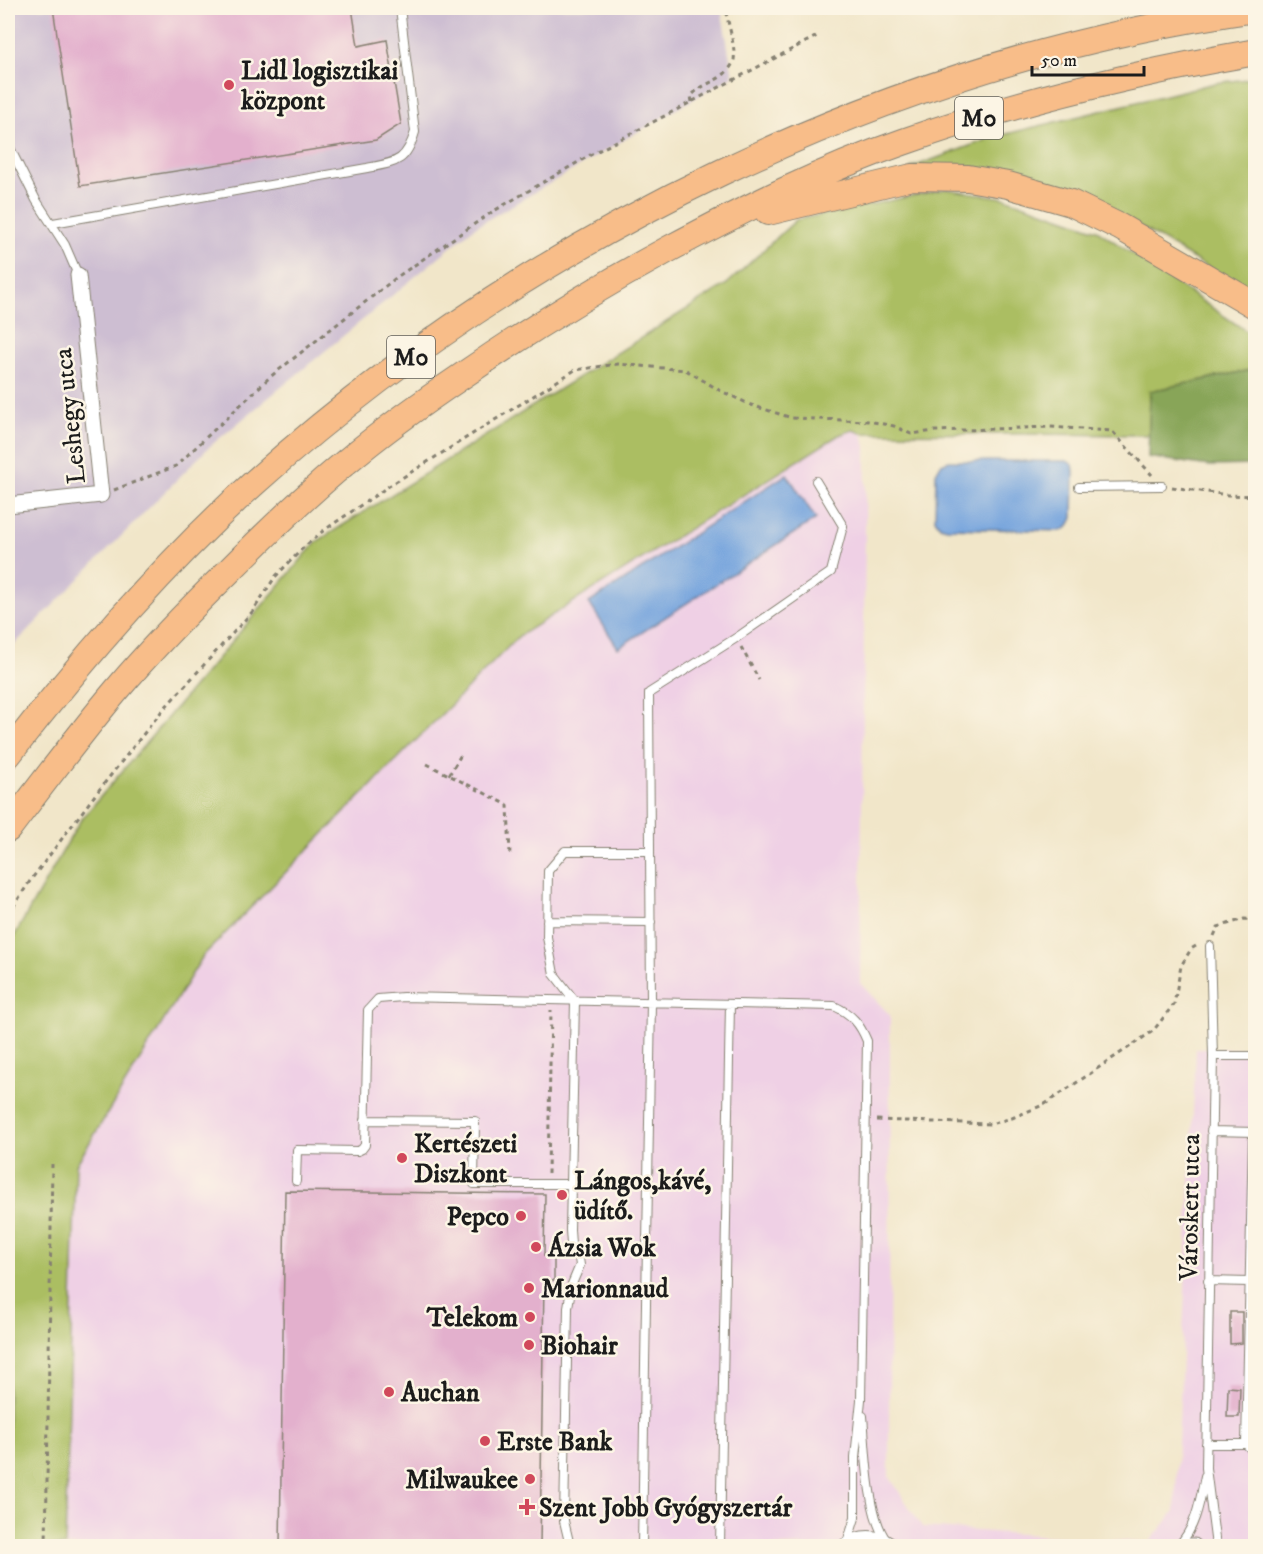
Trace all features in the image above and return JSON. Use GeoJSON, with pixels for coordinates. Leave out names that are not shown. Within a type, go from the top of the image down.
{"type":"FeatureCollection","features":[{"type":"Feature","properties":{"kind":"highway","name":"M0"},"geometry":{"type":"LineString","coordinates":[[8,755],[79,665],[132,605],[191,543],[252,485],[316,429],[381,379],[442,334],[529,277],[632,218],[727,170],[803,135],[914,93],[1020,60],[1127,32],[1256,9]]}},
{"type":"Feature","properties":{"kind":"highway","name":"M0"},"geometry":{"type":"LineString","coordinates":[[8,829],[118,688],[161,640],[262,539],[346,461],[419,404],[513,341],[619,276],[715,225],[779,193],[902,142],[1049,96],[1121,78],[1256,52]]}},
{"type":"Feature","properties":{"kind":"highway"},"geometry":{"type":"LineString","coordinates":[[715,225],[912,177],[968,178],[1024,188],[1071,203],[1120,227],[1256,306]]}},
{"type":"Feature","properties":{"kind":"street","name":"Leshegy utca"},"geometry":{"type":"LineString","coordinates":[[8,505],[101,495],[78,275]]}},
{"type":"Feature","properties":{"kind":"street"},"geometry":{"type":"LineString","coordinates":[[845,1546],[861,1539],[872,1538],[891,1546]]}},
{"type":"Feature","properties":{"kind":"lane"},"geometry":{"type":"LineString","coordinates":[[53,223],[367,168],[399,160],[410,149],[415,132],[400,8]]}},
{"type":"Feature","properties":{"kind":"lane"},"geometry":{"type":"LineString","coordinates":[[8,144],[36,200],[53,223],[65,245],[78,275]]}},
{"type":"Feature","properties":{"kind":"lane"},"geometry":{"type":"LineString","coordinates":[[642,1546],[651,1002],[649,693],[736,638],[831,572],[843,526],[816,481]]}},
{"type":"Feature","properties":{"kind":"lane"},"geometry":{"type":"LineString","coordinates":[[1078,487],[1162,486]]}},
{"type":"Feature","properties":{"kind":"lane"},"geometry":{"type":"LineString","coordinates":[[570,1546],[564,1521],[568,1306],[572,1284],[580,1265],[578,1253],[572,1244],[574,1001],[554,974],[547,937],[548,871],[565,850],[650,851]]}},
{"type":"Feature","properties":{"kind":"lane"},"geometry":{"type":"LineString","coordinates":[[547,921],[651,922]]}},
{"type":"Feature","properties":{"kind":"lane","name":"Városkert utca"},"geometry":{"type":"LineString","coordinates":[[1210,946],[1213,1056],[1206,1468],[1216,1546]]}},
{"type":"Feature","properties":{"kind":"lane"},"geometry":{"type":"LineString","coordinates":[[296,1182],[297,1149],[362,1149],[365,1144],[368,1010],[378,999],[834,1006],[846,1011],[860,1025],[867,1041],[861,1400],[855,1457],[855,1518],[845,1546]]}},
{"type":"Feature","properties":{"kind":"lane"},"geometry":{"type":"LineString","coordinates":[[720,1546],[730,1004]]}},
{"type":"Feature","properties":{"kind":"lane"},"geometry":{"type":"LineString","coordinates":[[1213,1056],[1256,1056]]}},
{"type":"Feature","properties":{"kind":"lane"},"geometry":{"type":"LineString","coordinates":[[365,1120],[475,1121],[474,1184],[571,1184]]}},
{"type":"Feature","properties":{"kind":"lane"},"geometry":{"type":"LineString","coordinates":[[1211,1131],[1254,1132],[1246,1444],[1256,1455]]}},
{"type":"Feature","properties":{"kind":"lane"},"geometry":{"type":"LineString","coordinates":[[1208,1281],[1249,1282]]}},
{"type":"Feature","properties":{"kind":"lane"},"geometry":{"type":"LineString","coordinates":[[861,1400],[875,1516],[881,1533],[891,1546]]}},
{"type":"Feature","properties":{"kind":"lane"},"geometry":{"type":"LineString","coordinates":[[1206,1444],[1246,1444]]}},
{"type":"Feature","properties":{"kind":"lane","name":"Városkert utca"},"geometry":{"type":"LineString","coordinates":[[1178,1546],[1186,1538],[1194,1522],[1206,1468]]}},
{"type":"Feature","properties":{"kind":"path"},"geometry":{"type":"LineString","coordinates":[[692,102],[691,96],[702,85],[721,76],[734,60],[725,8]]}},
{"type":"Feature","properties":{"kind":"path"},"geometry":{"type":"LineString","coordinates":[[101,495],[176,466],[270,377],[397,277],[492,212],[592,154],[819,35]]}},
{"type":"Feature","properties":{"kind":"path"},"geometry":{"type":"LineString","coordinates":[[8,915],[30,881],[161,712],[253,611],[275,577],[302,549],[389,486],[575,370],[618,364],[686,370],[719,390],[751,405],[792,417],[868,421],[894,426],[911,434],[1050,427],[1112,431],[1162,486],[1228,495],[1256,496]]}},
{"type":"Feature","properties":{"kind":"path"},"geometry":{"type":"LineString","coordinates":[[736,638],[759,680]]}},
{"type":"Feature","properties":{"kind":"path"},"geometry":{"type":"LineString","coordinates":[[449,775],[462,753]]}},
{"type":"Feature","properties":{"kind":"path"},"geometry":{"type":"LineString","coordinates":[[427,764],[508,805],[510,856]]}},
{"type":"Feature","properties":{"kind":"path"},"geometry":{"type":"LineString","coordinates":[[1210,946],[1218,927],[1244,919],[1256,920]]}},
{"type":"Feature","properties":{"kind":"path"},"geometry":{"type":"LineString","coordinates":[[866,1119],[990,1124],[1012,1118],[1045,1104],[1153,1030],[1174,1004],[1181,966],[1191,949],[1214,935]]}},
{"type":"Feature","properties":{"kind":"path"},"geometry":{"type":"LineString","coordinates":[[548,1184],[551,1000]]}},
{"type":"Feature","properties":{"kind":"path"},"geometry":{"type":"LineString","coordinates":[[46,1546],[52,1164]]}},
{"type":"Feature","properties":{"kind":"shaded area"},"geometry":{"type":"Polygon","coordinates":[[[8,8],[721,8],[733,76],[475,227],[209,447],[8,651],[8,8]]]}},
{"type":"Feature","properties":{"kind":"shaded area"},"geometry":{"type":"Polygon","coordinates":[[[853,430],[862,433],[866,446],[860,983],[890,1015],[889,1476],[922,1527],[1149,1543],[1175,1511],[1196,1049],[1255,1049],[1255,1546],[65,1546],[76,1165],[203,956],[519,636],[839,435],[853,430]]]}},
{"type":"Feature","properties":{"kind":"green space"},"geometry":{"type":"Polygon","coordinates":[[[1255,78],[1255,296],[1091,197],[1049,183],[961,165],[910,168],[994,137],[1215,83],[1255,78]]]}},
{"type":"Feature","properties":{"kind":"green space"},"geometry":{"type":"Polygon","coordinates":[[[946,189],[1005,198],[1097,230],[1255,337],[1255,369],[1150,391],[1149,435],[862,433],[853,430],[839,435],[519,636],[203,956],[76,1165],[65,1546],[8,1546],[8,947],[80,821],[316,542],[727,284],[796,220],[946,189]]]}},
{"type":"Feature","properties":{"kind":"green space"},"geometry":{"type":"Polygon","coordinates":[[[1255,369],[1255,465],[1209,466],[1148,457],[1150,391],[1255,369]]]}},
{"type":"Feature","properties":{"kind":"water"},"geometry":{"type":"Polygon","coordinates":[[[949,461],[1067,461],[1073,465],[1074,471],[1073,518],[1070,524],[1061,531],[940,526],[935,519],[936,473],[941,464],[949,461]]]}},
{"type":"Feature","properties":{"kind":"water"},"geometry":{"type":"Polygon","coordinates":[[[787,474],[816,519],[618,648],[589,603],[787,474]]]}},
{"type":"Feature","properties":{"kind":"building","name":"Lidl logisztikai központ"},"geometry":{"type":"Polygon","coordinates":[[[53,8],[352,8],[358,46],[387,40],[401,124],[376,140],[80,186],[53,8]]]}},
{"type":"Feature","properties":{"kind":"building","name":"Auchan"},"geometry":{"type":"Polygon","coordinates":[[[285,1191],[545,1194],[544,1256],[554,1256],[554,1281],[544,1281],[540,1546],[280,1546],[285,1191]]]}},
{"type":"Feature","properties":{"kind":"building"},"geometry":{"type":"Polygon","coordinates":[[[1230,1312],[1242,1312],[1242,1343],[1230,1344],[1230,1312]]]}},
{"type":"Feature","properties":{"kind":"building"},"geometry":{"type":"Polygon","coordinates":[[[1228,1387],[1240,1388],[1239,1417],[1227,1417],[1228,1387]]]}},
{"type":"Feature","properties":{"kind":"place","name":"Lidl logisztikai központ"},"geometry":{"type":"Point","coordinates":[229,85]}},
{"type":"Feature","properties":{"kind":"place","name":"Kertészeti Diszkont"},"geometry":{"type":"Point","coordinates":[402,1158]}},
{"type":"Feature","properties":{"kind":"place","name":"Lángos,kávé, üdítő."},"geometry":{"type":"Point","coordinates":[562,1195]}},
{"type":"Feature","properties":{"kind":"place","name":"Pepco"},"geometry":{"type":"Point","coordinates":[521,1216]}},
{"type":"Feature","properties":{"kind":"place","name":"Ázsia Wok"},"geometry":{"type":"Point","coordinates":[536,1247]}},
{"type":"Feature","properties":{"kind":"place","name":"Marionnaud"},"geometry":{"type":"Point","coordinates":[529,1288]}},
{"type":"Feature","properties":{"kind":"place","name":"Telekom"},"geometry":{"type":"Point","coordinates":[530,1317]}},
{"type":"Feature","properties":{"kind":"place","name":"Biohair"},"geometry":{"type":"Point","coordinates":[529,1345]}},
{"type":"Feature","properties":{"kind":"place","name":"Auchan"},"geometry":{"type":"Point","coordinates":[389,1392]}},
{"type":"Feature","properties":{"kind":"place","name":"Erste Bank"},"geometry":{"type":"Point","coordinates":[485,1441]}},
{"type":"Feature","properties":{"kind":"place","name":"Milwaukee"},"geometry":{"type":"Point","coordinates":[530,1479]}},
{"type":"Feature","properties":{"kind":"place","name":"Szent Jobb Gyógyszertár"},"geometry":{"type":"Point","coordinates":[527,1507]}}]}
